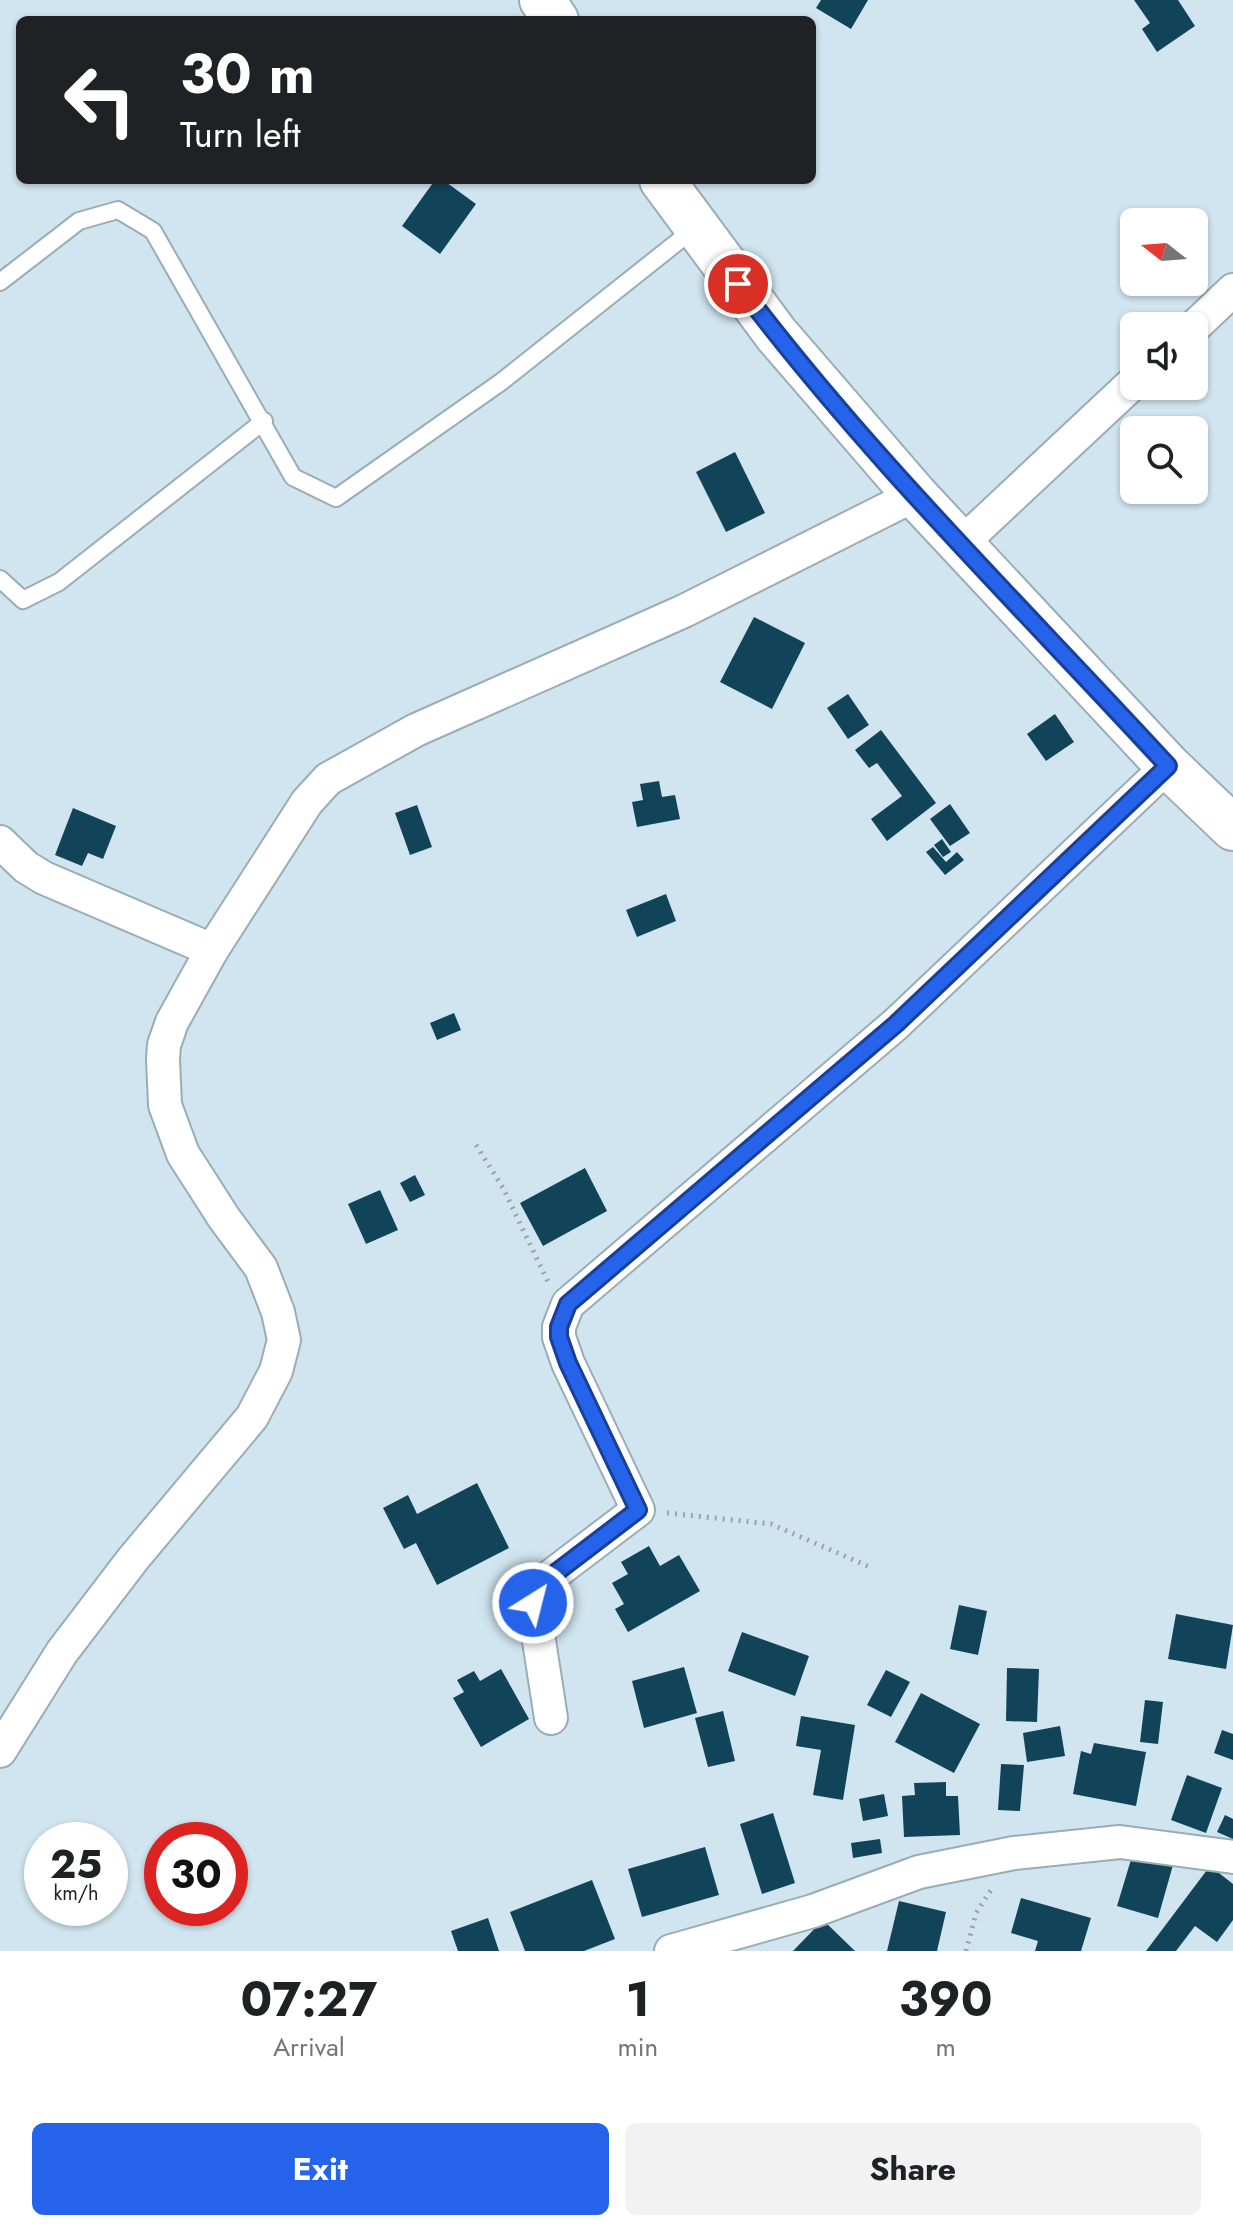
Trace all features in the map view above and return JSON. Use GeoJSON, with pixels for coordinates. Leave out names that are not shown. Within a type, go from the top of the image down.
{"type":"FeatureCollection","features":[{"type":"Feature","properties":{"kind":"main road"},"geometry":{"type":"LineString","coordinates":[[665,184],[776,334],[915,495],[1168,766],[1233,828]]}},
{"type":"Feature","properties":{"kind":"street"},"geometry":{"type":"LineString","coordinates":[[1208,314],[1233,290]]}},
{"type":"Feature","properties":{"kind":"street"},"geometry":{"type":"LineString","coordinates":[[961,544],[1120,395]]}},
{"type":"Feature","properties":{"kind":"street"},"geometry":{"type":"LineString","coordinates":[[0,1751],[62,1652],[133,1559],[252,1417],[276,1371],[284,1340],[278,1312],[261,1268],[183,1154],[165,1105],[164,1045],[172,1022],[212,950],[307,802],[337,773],[416,730],[684,611],[915,495]]}},
{"type":"Feature","properties":{"kind":"street"},"geometry":{"type":"LineString","coordinates":[[551,1718],[535,1615],[536,1593],[541,1584],[638,1510],[568,1363],[559,1337],[563,1313],[568,1304],[896,1024],[1168,766]]}},
{"type":"Feature","properties":{"kind":"street"},"geometry":{"type":"LineString","coordinates":[[0,842],[26,867],[44,878],[212,950]]}},
{"type":"Feature","properties":{"kind":"street"},"geometry":{"type":"LineString","coordinates":[[671,1951],[813,1911],[919,1872],[1014,1853],[1120,1842],[1233,1857]]}},
{"type":"Feature","properties":{"kind":"lane"},"geometry":{"type":"LineString","coordinates":[[0,282],[79,221],[118,210],[153,231],[264,421],[293,477],[336,498],[501,382],[696,227]]}},
{"type":"Feature","properties":{"kind":"lane"},"geometry":{"type":"LineString","coordinates":[[0,579],[23,600],[59,582],[264,421]]}},
{"type":"Feature","properties":{"kind":"path"},"geometry":{"type":"LineString","coordinates":[[476,1145],[503,1188],[563,1313]]}},
{"type":"Feature","properties":{"kind":"path"},"geometry":{"type":"LineString","coordinates":[[638,1510],[771,1524],[872,1568]]}},
{"type":"Feature","properties":{"kind":"path"},"geometry":{"type":"LineString","coordinates":[[966,1951],[976,1913],[1014,1853]]}},
{"type":"Feature","properties":{"kind":"building"},"geometry":{"type":"Polygon","coordinates":[[[821,0],[868,0],[851,29],[816,8],[821,0]]]}},
{"type":"Feature","properties":{"kind":"building"},"geometry":{"type":"Polygon","coordinates":[[[1134,0],[1178,0],[1195,26],[1157,52],[1142,29],[1150,23],[1134,0]]]}},
{"type":"Feature","properties":{"kind":"building"},"geometry":{"type":"Polygon","coordinates":[[[432,184],[448,184],[476,204],[440,254],[402,226],[432,184]]]}},
{"type":"Feature","properties":{"kind":"building"},"geometry":{"type":"Polygon","coordinates":[[[735,452],[765,513],[726,532],[696,472],[735,452]]]}},
{"type":"Feature","properties":{"kind":"building"},"geometry":{"type":"Polygon","coordinates":[[[754,617],[805,643],[772,709],[720,682],[754,617]]]}},
{"type":"Feature","properties":{"kind":"building"},"geometry":{"type":"Polygon","coordinates":[[[848,694],[869,725],[848,739],[827,708],[848,694]]]}},
{"type":"Feature","properties":{"kind":"building"},"geometry":{"type":"Polygon","coordinates":[[[1055,714],[1074,742],[1046,761],[1027,734],[1055,714]]]}},
{"type":"Feature","properties":{"kind":"building"},"geometry":{"type":"Polygon","coordinates":[[[881,730],[936,803],[887,841],[871,819],[902,796],[877,763],[869,768],[855,750],[881,730]]]}},
{"type":"Feature","properties":{"kind":"building"},"geometry":{"type":"Polygon","coordinates":[[[659,781],[662,797],[675,795],[680,819],[637,827],[632,802],[643,800],[640,784],[659,781]]]}},
{"type":"Feature","properties":{"kind":"building"},"geometry":{"type":"Polygon","coordinates":[[[950,804],[970,833],[950,846],[930,819],[950,804]]]}},
{"type":"Feature","properties":{"kind":"building"},"geometry":{"type":"Polygon","coordinates":[[[417,805],[432,847],[410,855],[395,813],[417,805]]]}},
{"type":"Feature","properties":{"kind":"building"},"geometry":{"type":"Polygon","coordinates":[[[73,808],[116,826],[103,859],[88,853],[82,866],[55,855],[73,808]]]}},
{"type":"Feature","properties":{"kind":"building"},"geometry":{"type":"Polygon","coordinates":[[[942,839],[951,852],[943,857],[934,845],[942,839]]]}},
{"type":"Feature","properties":{"kind":"building"},"geometry":{"type":"Polygon","coordinates":[[[933,847],[946,862],[957,852],[964,860],[945,875],[926,852],[933,847]]]}},
{"type":"Feature","properties":{"kind":"building"},"geometry":{"type":"Polygon","coordinates":[[[666,894],[676,921],[637,937],[626,910],[666,894]]]}},
{"type":"Feature","properties":{"kind":"building"},"geometry":{"type":"Polygon","coordinates":[[[454,1013],[461,1030],[437,1040],[430,1023],[454,1013]]]}},
{"type":"Feature","properties":{"kind":"building"},"geometry":{"type":"Polygon","coordinates":[[[585,1168],[607,1211],[543,1246],[520,1203],[585,1168]]]}},
{"type":"Feature","properties":{"kind":"building"},"geometry":{"type":"Polygon","coordinates":[[[415,1175],[425,1195],[410,1202],[400,1183],[415,1175]]]}},
{"type":"Feature","properties":{"kind":"building"},"geometry":{"type":"Polygon","coordinates":[[[380,1190],[398,1230],[366,1244],[348,1204],[380,1190]]]}},
{"type":"Feature","properties":{"kind":"building"},"geometry":{"type":"Polygon","coordinates":[[[477,1483],[509,1548],[437,1585],[416,1543],[404,1549],[383,1508],[408,1495],[417,1514],[477,1483]]]}},
{"type":"Feature","properties":{"kind":"building"},"geometry":{"type":"Polygon","coordinates":[[[649,1546],[660,1566],[679,1555],[700,1591],[628,1632],[615,1609],[624,1604],[612,1583],[628,1574],[621,1562],[649,1546]]]}},
{"type":"Feature","properties":{"kind":"building"},"geometry":{"type":"Polygon","coordinates":[[[959,1605],[987,1611],[978,1655],[950,1649],[959,1605]]]}},
{"type":"Feature","properties":{"kind":"building"},"geometry":{"type":"Polygon","coordinates":[[[1176,1614],[1233,1625],[1226,1669],[1168,1659],[1176,1614]]]}},
{"type":"Feature","properties":{"kind":"building"},"geometry":{"type":"Polygon","coordinates":[[[742,1632],[809,1656],[795,1696],[728,1671],[742,1632]]]}},
{"type":"Feature","properties":{"kind":"building"},"geometry":{"type":"Polygon","coordinates":[[[684,1667],[697,1713],[644,1728],[632,1681],[684,1667]]]}},
{"type":"Feature","properties":{"kind":"building"},"geometry":{"type":"Polygon","coordinates":[[[1007,1668],[1039,1669],[1037,1722],[1006,1721],[1007,1668]]]}},
{"type":"Feature","properties":{"kind":"building"},"geometry":{"type":"Polygon","coordinates":[[[501,1669],[529,1719],[481,1747],[453,1698],[464,1692],[457,1680],[474,1671],[480,1681],[501,1669]]]}},
{"type":"Feature","properties":{"kind":"building"},"geometry":{"type":"Polygon","coordinates":[[[886,1670],[910,1682],[891,1717],[867,1705],[886,1670]]]}},
{"type":"Feature","properties":{"kind":"building"},"geometry":{"type":"Polygon","coordinates":[[[921,1693],[980,1724],[954,1773],[895,1742],[921,1693]]]}},
{"type":"Feature","properties":{"kind":"building"},"geometry":{"type":"Polygon","coordinates":[[[1145,1700],[1163,1702],[1158,1744],[1140,1742],[1145,1700]]]}},
{"type":"Feature","properties":{"kind":"building"},"geometry":{"type":"Polygon","coordinates":[[[723,1711],[735,1761],[708,1767],[695,1718],[723,1711]]]}},
{"type":"Feature","properties":{"kind":"building"},"geometry":{"type":"Polygon","coordinates":[[[801,1716],[855,1725],[843,1800],[813,1795],[821,1750],[796,1746],[801,1716]]]}},
{"type":"Feature","properties":{"kind":"building"},"geometry":{"type":"Polygon","coordinates":[[[1060,1726],[1065,1756],[1027,1762],[1023,1733],[1060,1726]]]}},
{"type":"Feature","properties":{"kind":"building"},"geometry":{"type":"Polygon","coordinates":[[[1222,1730],[1233,1734],[1233,1760],[1214,1753],[1222,1730]]]}},
{"type":"Feature","properties":{"kind":"building"},"geometry":{"type":"Polygon","coordinates":[[[1094,1743],[1146,1752],[1136,1806],[1073,1794],[1081,1751],[1091,1754],[1094,1743]]]}},
{"type":"Feature","properties":{"kind":"building"},"geometry":{"type":"Polygon","coordinates":[[[1001,1764],[1024,1765],[1020,1811],[998,1810],[1001,1764]]]}},
{"type":"Feature","properties":{"kind":"building"},"geometry":{"type":"Polygon","coordinates":[[[1187,1775],[1222,1788],[1206,1833],[1171,1820],[1187,1775]]]}},
{"type":"Feature","properties":{"kind":"building"},"geometry":{"type":"Polygon","coordinates":[[[946,1782],[946,1796],[958,1796],[960,1835],[904,1837],[902,1796],[915,1795],[914,1783],[946,1782]]]}},
{"type":"Feature","properties":{"kind":"building"},"geometry":{"type":"Polygon","coordinates":[[[884,1794],[888,1816],[863,1821],[859,1799],[884,1794]]]}},
{"type":"Feature","properties":{"kind":"building"},"geometry":{"type":"Polygon","coordinates":[[[773,1813],[795,1883],[762,1894],[740,1824],[773,1813]]]}},
{"type":"Feature","properties":{"kind":"building"},"geometry":{"type":"Polygon","coordinates":[[[1225,1815],[1233,1819],[1233,1839],[1217,1832],[1225,1815]]]}},
{"type":"Feature","properties":{"kind":"building"},"geometry":{"type":"Polygon","coordinates":[[[880,1839],[882,1853],[853,1858],[851,1843],[880,1839]]]}},
{"type":"Feature","properties":{"kind":"building"},"geometry":{"type":"Polygon","coordinates":[[[705,1847],[719,1895],[642,1917],[628,1869],[705,1847]]]}},
{"type":"Feature","properties":{"kind":"building"},"geometry":{"type":"Polygon","coordinates":[[[1133,1853],[1173,1865],[1158,1918],[1117,1906],[1133,1853]]]}},
{"type":"Feature","properties":{"kind":"building"},"geometry":{"type":"Polygon","coordinates":[[[1210,1866],[1233,1884],[1233,1920],[1217,1942],[1195,1926],[1176,1951],[1146,1951],[1210,1866]]]}},
{"type":"Feature","properties":{"kind":"building"},"geometry":{"type":"Polygon","coordinates":[[[592,1880],[615,1939],[584,1951],[525,1951],[510,1912],[592,1880]]]}},
{"type":"Feature","properties":{"kind":"building"},"geometry":{"type":"Polygon","coordinates":[[[1021,1898],[1091,1918],[1081,1951],[1035,1951],[1038,1941],[1011,1933],[1021,1898]]]}},
{"type":"Feature","properties":{"kind":"building"},"geometry":{"type":"Polygon","coordinates":[[[899,1901],[946,1912],[937,1951],[887,1951],[899,1901]]]}},
{"type":"Feature","properties":{"kind":"building"},"geometry":{"type":"Polygon","coordinates":[[[488,1918],[499,1951],[458,1951],[451,1931],[488,1918]]]}},
{"type":"Feature","properties":{"kind":"building"},"geometry":{"type":"Polygon","coordinates":[[[823,1920],[855,1951],[793,1951],[823,1920]]]}},
{"type":"Feature","properties":{"kind":"route"},"geometry":{"type":"LineString","coordinates":[[533,1603],[541,1584],[638,1510],[568,1363],[559,1337],[559,1327],[568,1304],[896,1024],[1168,766],[915,495],[776,334],[738,284]]}}]}
